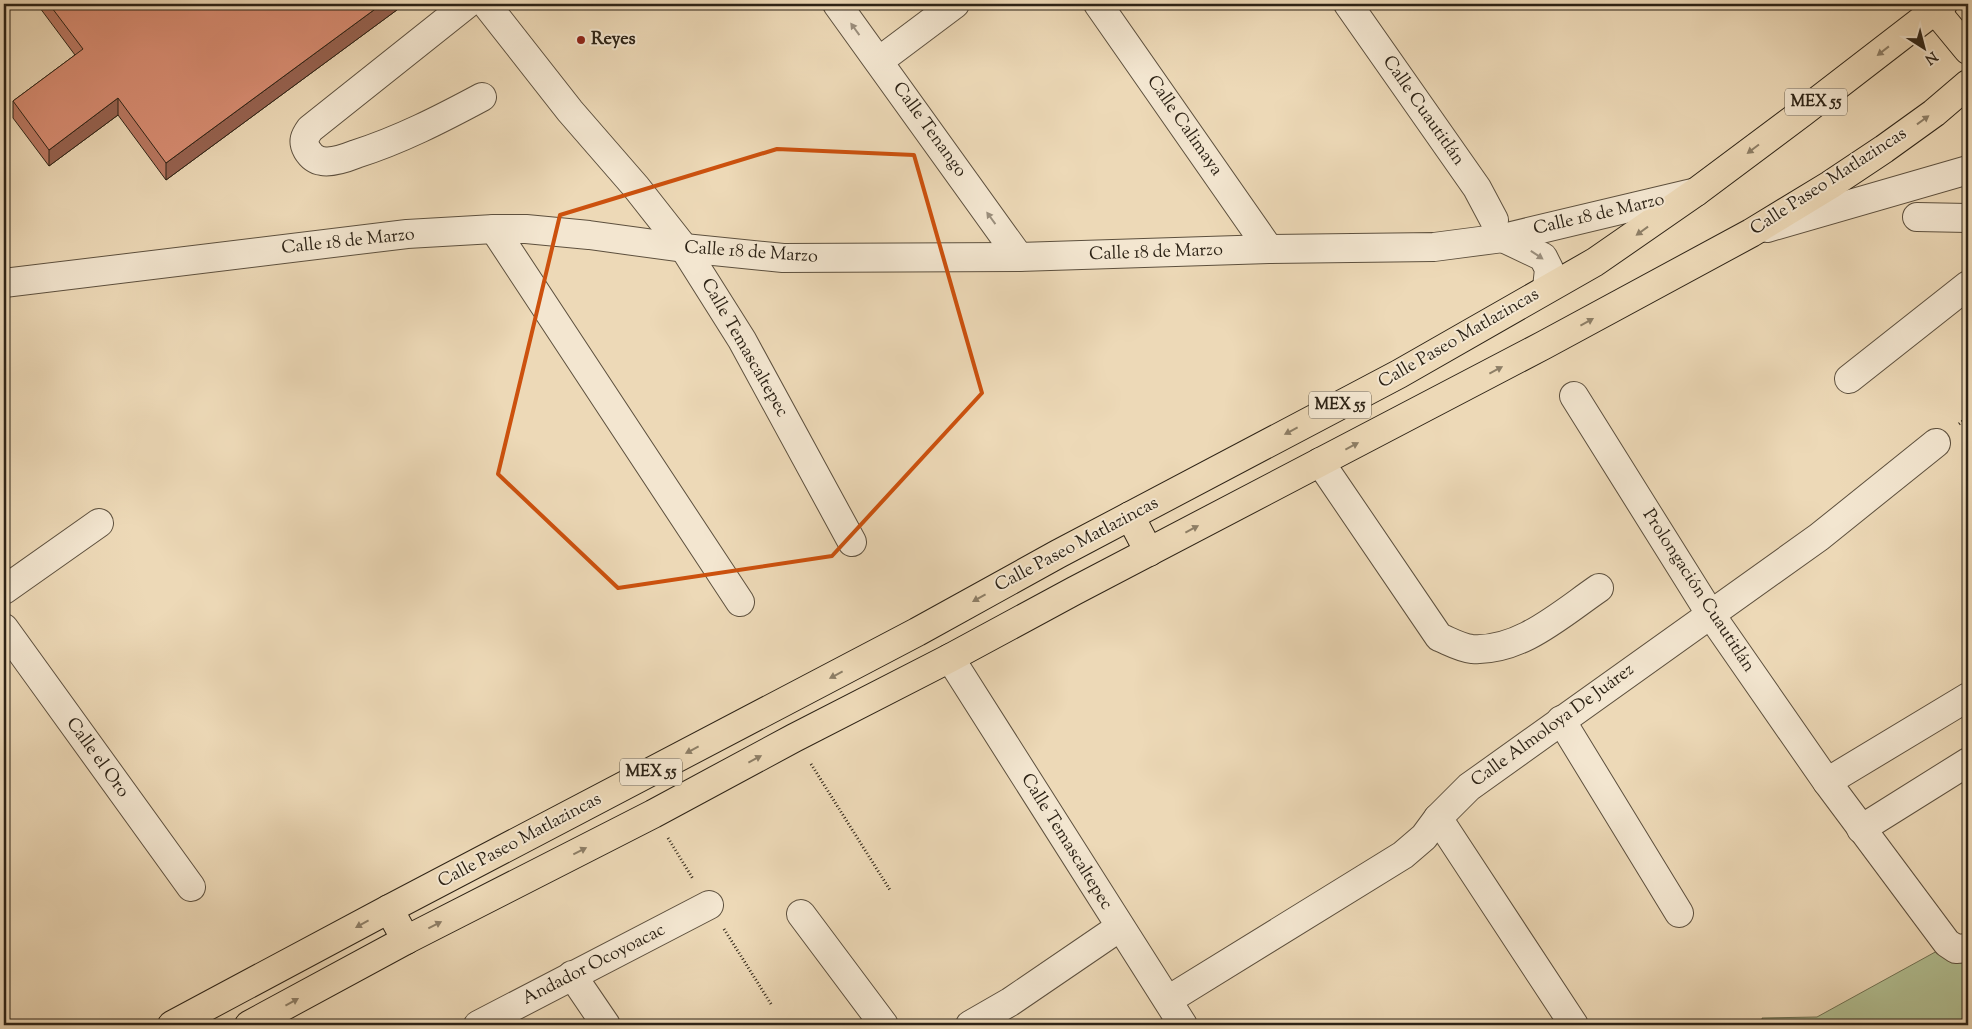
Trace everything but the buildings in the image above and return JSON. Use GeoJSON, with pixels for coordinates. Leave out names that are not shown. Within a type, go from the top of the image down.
{"type":"FeatureCollection","features":[{"type":"Feature","properties":{"kind":"main road"},"geometry":{"type":"LineString","coordinates":[[1939,7],[1968,50]]}},
{"type":"Feature","properties":{"kind":"main road","name":"Calle Paseo Matlazincas"},"geometry":{"type":"LineString","coordinates":[[172,1025],[917,632],[1130,516],[1399,374],[1595,262],[1696,192],[1939,7]]}},
{"type":"Feature","properties":{"kind":"main road","name":"Calle Paseo Matlazincas"},"geometry":{"type":"LineString","coordinates":[[249,1025],[406,940],[653,814],[794,738],[950,658],[1544,345],[1751,233],[1884,150],[1968,84]]}},
{"type":"Feature","properties":{"kind":"main road"},"geometry":{"type":"LineString","coordinates":[[1130,516],[1149,552]]}},
{"type":"Feature","properties":{"kind":"main road"},"geometry":{"type":"LineString","coordinates":[[389,909],[406,940]]}},
{"type":"Feature","properties":{"kind":"street"},"geometry":{"type":"LineString","coordinates":[[467,4],[310,129],[304,138],[304,142],[309,152],[317,160],[326,162],[346,158],[412,133],[482,98]]}},
{"type":"Feature","properties":{"kind":"street","name":"Calle Temascaltepec"},"geometry":{"type":"LineString","coordinates":[[486,4],[570,111],[636,187],[684,248],[742,340],[852,542]]}},
{"type":"Feature","properties":{"kind":"street","name":"Calle Tenango"},"geometry":{"type":"LineString","coordinates":[[837,4],[1019,257]]}},
{"type":"Feature","properties":{"kind":"street"},"geometry":{"type":"LineString","coordinates":[[879,61],[955,4]]}},
{"type":"Feature","properties":{"kind":"street","name":"Calle Calimaya"},"geometry":{"type":"LineString","coordinates":[[1098,4],[1269,248]]}},
{"type":"Feature","properties":{"kind":"street","name":"Calle Cuautitlán"},"geometry":{"type":"LineString","coordinates":[[1348,4],[1477,188],[1498,229]]}},
{"type":"Feature","properties":{"kind":"street"},"geometry":{"type":"LineString","coordinates":[[1751,233],[1968,170]]}},
{"type":"Feature","properties":{"kind":"street","name":"Calle 18 de Marzo"},"geometry":{"type":"LineString","coordinates":[[4,283],[407,234],[494,229],[526,229],[589,235],[684,248],[783,258],[1019,257],[1269,248],[1434,247],[1498,229],[1696,192]]}},
{"type":"Feature","properties":{"kind":"street"},"geometry":{"type":"LineString","coordinates":[[1917,217],[1968,218]]}},
{"type":"Feature","properties":{"kind":"street"},"geometry":{"type":"LineString","coordinates":[[494,229],[740,602]]}},
{"type":"Feature","properties":{"kind":"street","name":"Calle 18 de Marzo"},"geometry":{"type":"LineString","coordinates":[[1498,229],[1542,257],[1549,269],[1548,288]]}},
{"type":"Feature","properties":{"kind":"street"},"geometry":{"type":"LineString","coordinates":[[1850,380],[1968,285]]}},
{"type":"Feature","properties":{"kind":"street","name":"Prolongación Cuautitlán"},"geometry":{"type":"LineString","coordinates":[[1574,396],[1711,615],[1827,782],[1861,829],[1957,946]]}},
{"type":"Feature","properties":{"kind":"street","name":"Calle Almoloya De Juárez"},"geometry":{"type":"LineString","coordinates":[[1168,1000],[1403,855],[1424,837],[1438,818],[1469,787],[1819,537],[1936,443]]}},
{"type":"Feature","properties":{"kind":"street"},"geometry":{"type":"LineString","coordinates":[[1320,462],[1438,637],[1469,649],[1497,648],[1524,638],[1599,588]]}},
{"type":"Feature","properties":{"kind":"street"},"geometry":{"type":"LineString","coordinates":[[4,590],[99,523]]}},
{"type":"Feature","properties":{"kind":"street","name":"Calle el Oro"},"geometry":{"type":"LineString","coordinates":[[4,628],[191,887]]}},
{"type":"Feature","properties":{"kind":"street","name":"Calle Temascaltepec"},"geometry":{"type":"LineString","coordinates":[[950,658],[1183,1025]]}},
{"type":"Feature","properties":{"kind":"street"},"geometry":{"type":"LineString","coordinates":[[1827,782],[1968,698]]}},
{"type":"Feature","properties":{"kind":"street"},"geometry":{"type":"LineString","coordinates":[[1561,720],[1679,913]]}},
{"type":"Feature","properties":{"kind":"street"},"geometry":{"type":"LineString","coordinates":[[1861,829],[1968,762]]}},
{"type":"Feature","properties":{"kind":"street"},"geometry":{"type":"LineString","coordinates":[[1438,818],[1574,1025]]}},
{"type":"Feature","properties":{"kind":"street","name":"Andador Ocoyoacac"},"geometry":{"type":"LineString","coordinates":[[478,1025],[709,905]]}},
{"type":"Feature","properties":{"kind":"street"},"geometry":{"type":"LineString","coordinates":[[801,914],[884,1025]]}},
{"type":"Feature","properties":{"kind":"street"},"geometry":{"type":"LineString","coordinates":[[970,1025],[1010,1002],[1120,927]]}},
{"type":"Feature","properties":{"kind":"street"},"geometry":{"type":"LineString","coordinates":[[572,975],[606,1025]]}},
{"type":"Feature","properties":{"kind":"path"},"geometry":{"type":"LineString","coordinates":[[794,738],[890,890]]}},
{"type":"Feature","properties":{"kind":"highlighted area"},"geometry":{"type":"Polygon","coordinates":[[[777,149],[914,155],[982,393],[832,556],[618,588],[498,474],[560,215],[777,149]]]}},
{"type":"Feature","properties":{"kind":"green space"},"geometry":{"type":"Polygon","coordinates":[[[1968,934],[1968,1025],[1763,1025],[1762,1018],[1817,1017],[1968,934]]]}},
{"type":"Feature","properties":{"kind":"place","name":"Reyes"},"geometry":{"type":"Point","coordinates":[581,40]}}]}
